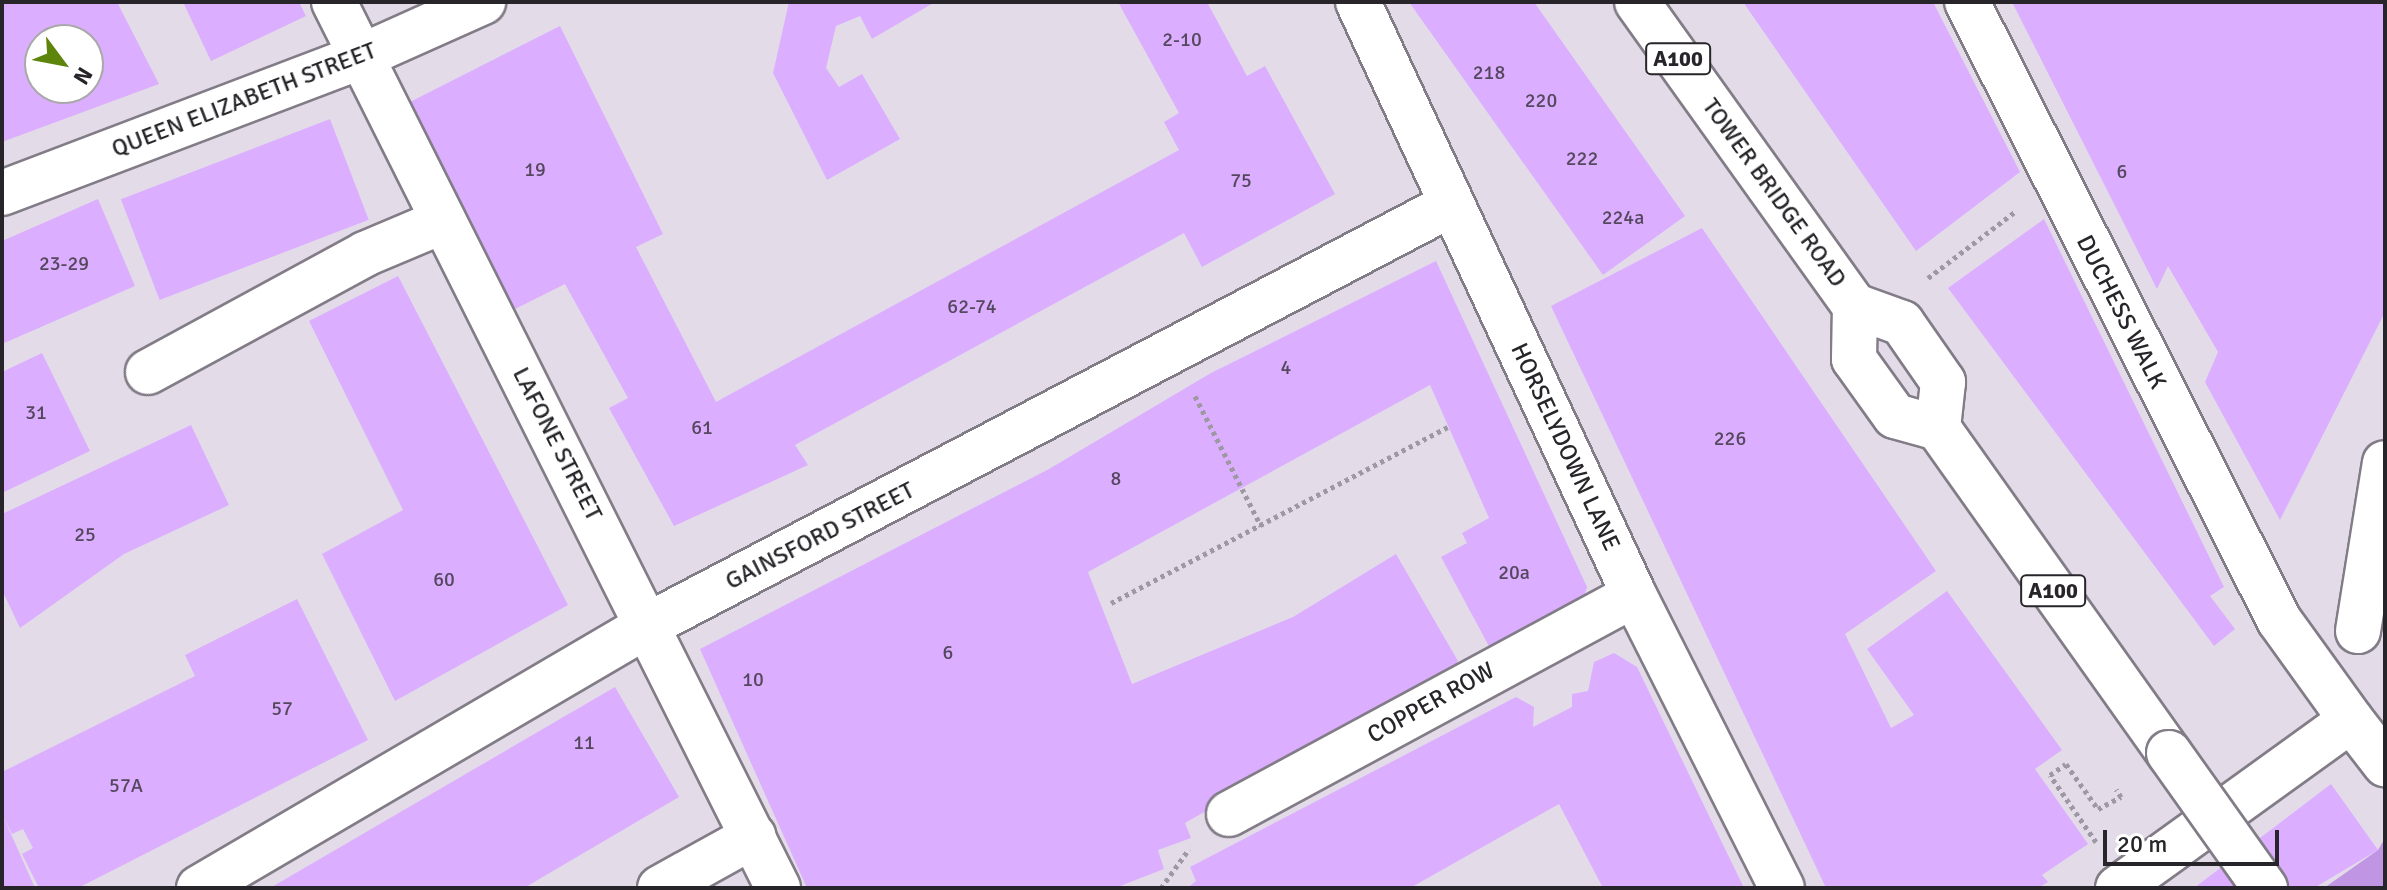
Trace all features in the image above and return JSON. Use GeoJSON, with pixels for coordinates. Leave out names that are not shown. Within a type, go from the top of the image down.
{"type":"FeatureCollection","features":[{"type":"Feature","properties":{"kind":"main road","name":"LAFONE STREET"},"geometry":{"type":"LineString","coordinates":[[334,2],[650,624],[778,888]]}},
{"type":"Feature","properties":{"kind":"main road","name":"QUEEN ELIZABETH STREET"},"geometry":{"type":"LineString","coordinates":[[2,193],[360,57],[483,2]]}},
{"type":"Feature","properties":{"kind":"main road","name":"HORSELYDOWN LANE"},"geometry":{"type":"LineString","coordinates":[[1358,2],[1634,595],[1782,888]]}},
{"type":"Feature","properties":{"kind":"main road","name":"TOWER BRIDGE ROAD"},"geometry":{"type":"LineString","coordinates":[[1637,2],[1855,306],[1902,323],[1943,382],[1938,428],[1895,416],[1854,359],[1855,306]]}},
{"type":"Feature","properties":{"kind":"main road","name":"DUCHESS WALK"},"geometry":{"type":"LineString","coordinates":[[1967,2],[2279,620],[2382,761]]}},
{"type":"Feature","properties":{"kind":"main road","name":"GAINSFORD STREET"},"geometry":{"type":"LineString","coordinates":[[199,888],[650,624],[1452,204]]}},
{"type":"Feature","properties":{"kind":"main road"},"geometry":{"type":"LineString","coordinates":[[148,372],[365,254],[443,221]]}},
{"type":"Feature","properties":{"kind":"main road","name":"A100"},"geometry":{"type":"LineString","coordinates":[[1938,428],[2265,888]]}},
{"type":"Feature","properties":{"kind":"main road"},"geometry":{"type":"LineString","coordinates":[[2312,665],[2372,619],[2385,463]]}},
{"type":"Feature","properties":{"kind":"main road","name":"COPPER ROW"},"geometry":{"type":"LineString","coordinates":[[1229,814],[1634,595]]}},
{"type":"Feature","properties":{"kind":"main road"},"geometry":{"type":"LineString","coordinates":[[2118,888],[2351,720]]}},
{"type":"Feature","properties":{"kind":"main road"},"geometry":{"type":"LineString","coordinates":[[660,888],[754,836]]}},
{"type":"Feature","properties":{"kind":"path"},"geometry":{"type":"LineString","coordinates":[[1933,274],[2021,208]]}},
{"type":"Feature","properties":{"kind":"path"},"geometry":{"type":"LineString","coordinates":[[1172,353],[1261,526]]}},
{"type":"Feature","properties":{"kind":"path"},"geometry":{"type":"LineString","coordinates":[[1111,603],[1448,427]]}},
{"type":"Feature","properties":{"kind":"path"},"geometry":{"type":"LineString","coordinates":[[2098,846],[2050,775],[2066,764],[2098,809],[2121,797],[2116,789]]}},
{"type":"Feature","properties":{"kind":"shaded area"},"geometry":{"type":"Polygon","coordinates":[[[2385,838],[2385,888],[2324,888],[2378,850],[2385,838]]]}},
{"type":"Feature","properties":{"kind":"building"},"geometry":{"type":"Polygon","coordinates":[[[2,2],[117,2],[159,84],[2,142],[2,2]]]}},
{"type":"Feature","properties":{"kind":"building"},"geometry":{"type":"Polygon","coordinates":[[[183,2],[299,2],[306,16],[211,61],[183,2]]]}},
{"type":"Feature","properties":{"kind":"building"},"geometry":{"type":"Polygon","coordinates":[[[789,2],[935,2],[872,39],[860,16],[836,26],[826,68],[839,87],[862,74],[900,139],[827,180],[773,73],[789,2]]]}},
{"type":"Feature","properties":{"kind":"building"},"geometry":{"type":"Polygon","coordinates":[[[1118,2],[1207,2],[1247,76],[1265,66],[1335,194],[1202,267],[1184,233],[795,445],[808,465],[674,526],[609,408],[628,398],[565,284],[509,312],[406,104],[560,26],[663,234],[636,247],[716,402],[1179,150],[1164,122],[1179,113],[1118,2]]]}},
{"type":"Feature","properties":{"kind":"building"},"geometry":{"type":"Polygon","coordinates":[[[1409,2],[1534,2],[1685,216],[1603,275],[1409,2]]]}},
{"type":"Feature","properties":{"kind":"building"},"geometry":{"type":"Polygon","coordinates":[[[1743,2],[1933,2],[2020,172],[1916,251],[1743,2]]]}},
{"type":"Feature","properties":{"kind":"building"},"geometry":{"type":"Polygon","coordinates":[[[2012,2],[2385,2],[2385,312],[2280,520],[2205,382],[2218,352],[2168,266],[2157,289],[2012,2]]]}},
{"type":"Feature","properties":{"kind":"building"},"geometry":{"type":"Polygon","coordinates":[[[330,119],[369,220],[160,300],[121,199],[330,119]]]}},
{"type":"Feature","properties":{"kind":"building"},"geometry":{"type":"Polygon","coordinates":[[[98,199],[135,286],[2,344],[2,241],[98,199]]]}},
{"type":"Feature","properties":{"kind":"building"},"geometry":{"type":"Polygon","coordinates":[[[2044,219],[2224,587],[2210,596],[2235,629],[2214,646],[1948,288],[2044,219]]]}},
{"type":"Feature","properties":{"kind":"building"},"geometry":{"type":"Polygon","coordinates":[[[1702,228],[1936,571],[1845,634],[1891,728],[1914,715],[1867,649],[1947,591],[2062,750],[2035,769],[2088,844],[2042,875],[2048,882],[2038,888],[1826,888],[1551,306],[1702,228]]]}},
{"type":"Feature","properties":{"kind":"building"},"geometry":{"type":"Polygon","coordinates":[[[1436,261],[1587,587],[1582,602],[1491,650],[1441,557],[1467,543],[1462,533],[1489,518],[1430,385],[1088,572],[1132,684],[1293,617],[1396,554],[1458,661],[1451,671],[1185,823],[1191,838],[1158,850],[1164,869],[1115,888],[807,888],[700,649],[1049,469],[1211,373],[1436,261]]]}},
{"type":"Feature","properties":{"kind":"building"},"geometry":{"type":"Polygon","coordinates":[[[398,276],[568,605],[395,701],[322,554],[403,510],[309,321],[398,276]]]}},
{"type":"Feature","properties":{"kind":"building"},"geometry":{"type":"Polygon","coordinates":[[[42,353],[90,451],[2,493],[2,372],[42,353]]]}},
{"type":"Feature","properties":{"kind":"building"},"geometry":{"type":"Polygon","coordinates":[[[191,425],[229,505],[124,554],[20,628],[2,590],[2,514],[191,425]]]}},
{"type":"Feature","properties":{"kind":"building"},"geometry":{"type":"Polygon","coordinates":[[[297,599],[368,740],[78,888],[39,888],[22,854],[33,848],[23,829],[12,834],[3,816],[35,888],[2,888],[2,772],[195,676],[185,655],[297,599]]]}},
{"type":"Feature","properties":{"kind":"building"},"geometry":{"type":"Polygon","coordinates":[[[1614,653],[1637,667],[1744,888],[1603,888],[1559,804],[1410,888],[1187,888],[1196,881],[1190,867],[1516,697],[1534,707],[1533,727],[1572,707],[1572,694],[1588,691],[1594,662],[1614,653]]]}},
{"type":"Feature","properties":{"kind":"building"},"geometry":{"type":"Polygon","coordinates":[[[615,687],[679,797],[524,888],[270,888],[615,687]]]}},
{"type":"Feature","properties":{"kind":"building"},"geometry":{"type":"Polygon","coordinates":[[[2331,784],[2378,850],[2314,888],[2194,888],[2331,784]]]}}]}
